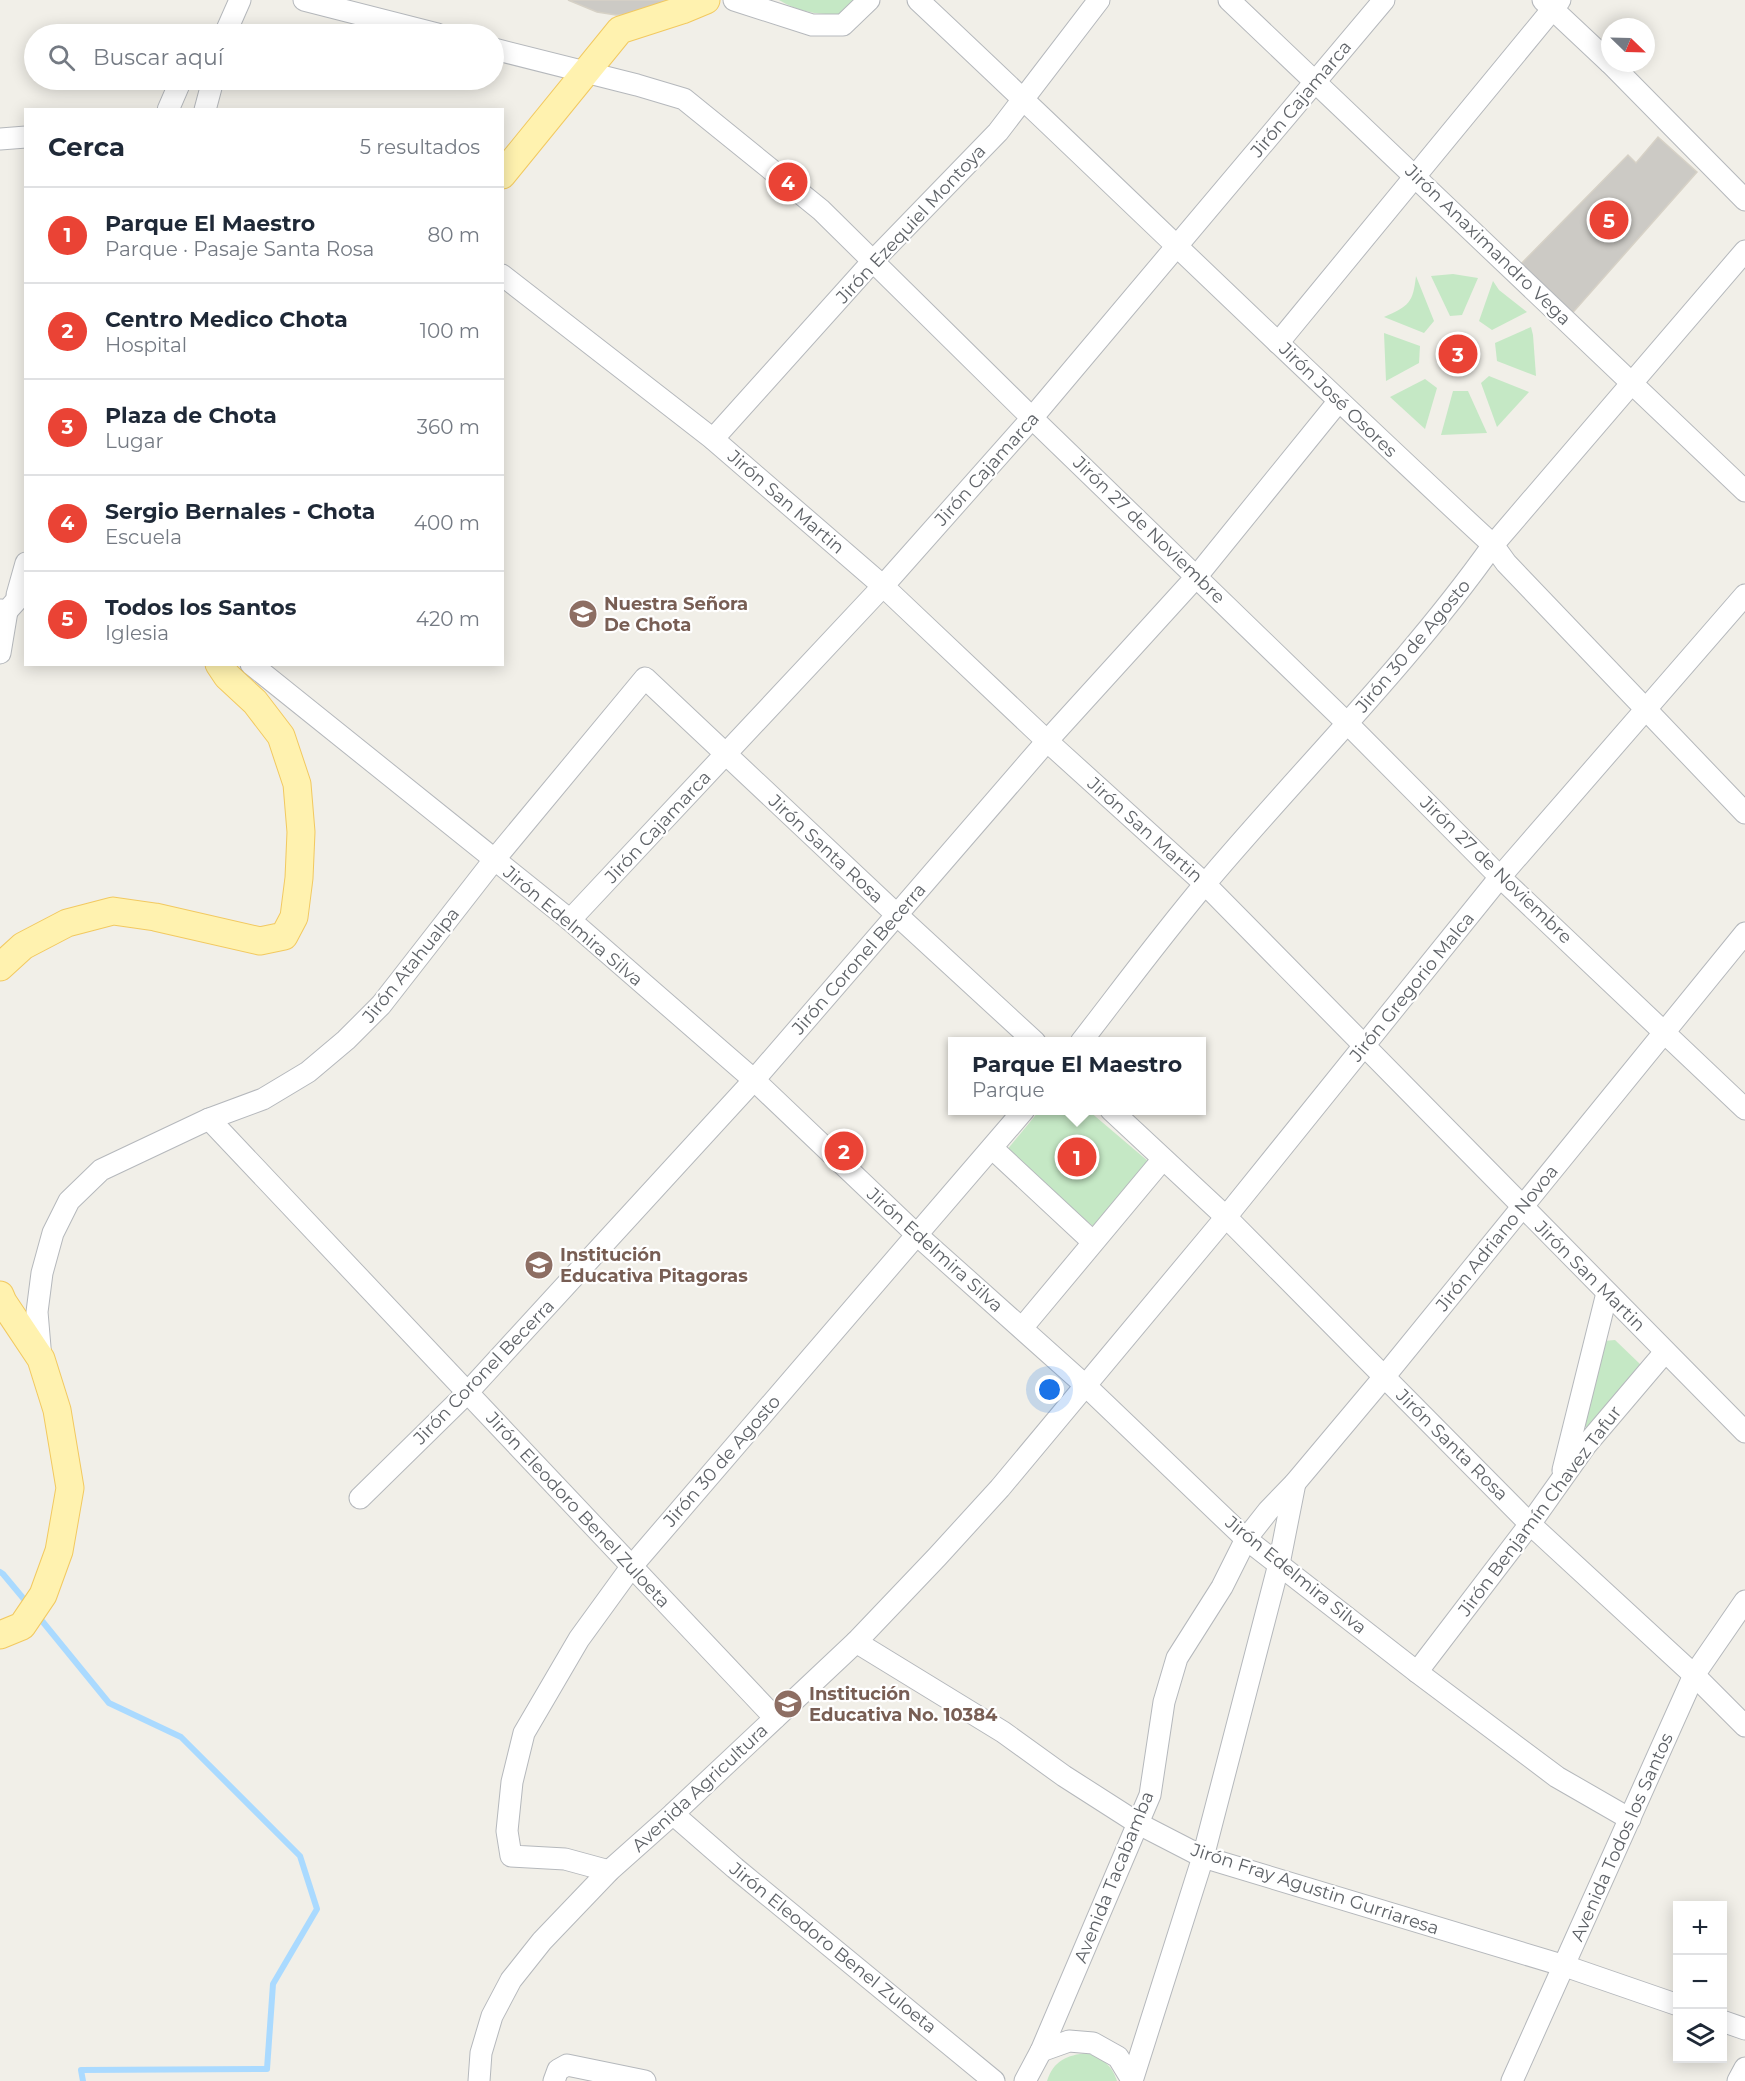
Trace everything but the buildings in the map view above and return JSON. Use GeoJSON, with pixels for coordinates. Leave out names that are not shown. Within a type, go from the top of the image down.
{"type":"FeatureCollection","features":[{"type":"Feature","properties":{"kind":"main road"},"geometry":{"type":"LineString","coordinates":[[504,173],[620,30],[706,0]]}},
{"type":"Feature","properties":{"kind":"main road"},"geometry":{"type":"LineString","coordinates":[[0,967],[23,946],[67,923],[113,911],[155,917],[260,941],[284,936],[294,917],[299,878],[300,832],[297,784],[281,736],[255,702],[227,676],[220,666]]}},
{"type":"Feature","properties":{"kind":"main road"},"geometry":{"type":"LineString","coordinates":[[0,1295],[41,1359],[57,1410],[70,1488],[59,1551],[43,1595],[11,1631]]}},
{"type":"Feature","properties":{"kind":"street"},"geometry":{"type":"LineString","coordinates":[[227,24],[240,0]]}},
{"type":"Feature","properties":{"kind":"street"},"geometry":{"type":"LineString","coordinates":[[304,0],[398,24]]}},
{"type":"Feature","properties":{"kind":"street"},"geometry":{"type":"LineString","coordinates":[[734,0],[812,25],[843,25],[869,0]]}},
{"type":"Feature","properties":{"kind":"street","name":"Jirón José Osores"},"geometry":{"type":"LineString","coordinates":[[918,0],[1178,246],[1338,402],[1493,545],[1506,563],[1745,813]]}},
{"type":"Feature","properties":{"kind":"street","name":"Jirón Ezequiel Montoya"},"geometry":{"type":"LineString","coordinates":[[713,439],[873,262],[998,132],[1099,0]]}},
{"type":"Feature","properties":{"kind":"street","name":"Jirón Anaximandro Vega"},"geometry":{"type":"LineString","coordinates":[[1229,0],[1745,491]]}},
{"type":"Feature","properties":{"kind":"street","name":"Jirón Cajamarca"},"geometry":{"type":"LineString","coordinates":[[570,920],[883,586],[1032,418],[1384,0]]}},
{"type":"Feature","properties":{"kind":"street"},"geometry":{"type":"LineString","coordinates":[[1278,343],[1415,176],[1552,3],[1601,54]]}},
{"type":"Feature","properties":{"kind":"street","name":"Jirón 27 de Noviembre"},"geometry":{"type":"LineString","coordinates":[[504,52],[684,99],[821,210],[1348,724],[1500,877],[1745,1109]]}},
{"type":"Feature","properties":{"kind":"street"},"geometry":{"type":"LineString","coordinates":[[1619,72],[1745,200]]}},
{"type":"Feature","properties":{"kind":"street"},"geometry":{"type":"LineString","coordinates":[[169,108],[177,90]]}},
{"type":"Feature","properties":{"kind":"street"},"geometry":{"type":"LineString","coordinates":[[206,108],[210,90]]}},
{"type":"Feature","properties":{"kind":"street"},"geometry":{"type":"LineString","coordinates":[[0,139],[24,137]]}},
{"type":"Feature","properties":{"kind":"street","name":"Jirón 30 de Agosto"},"geometry":{"type":"LineString","coordinates":[[1084,1037],[1205,884],[1348,724],[1466,583],[1493,545],[1745,251]]}},
{"type":"Feature","properties":{"kind":"street","name":"Jirón San Martin"},"geometry":{"type":"LineString","coordinates":[[504,277],[713,439],[883,586],[1047,741],[1205,884],[1745,1432]]}},
{"type":"Feature","properties":{"kind":"street","name":"Jirón Coronel Becerra"},"geometry":{"type":"LineString","coordinates":[[360,1498],[467,1393],[754,1080],[1047,741],[1197,576],[1338,402]]}},
{"type":"Feature","properties":{"kind":"street"},"geometry":{"type":"LineString","coordinates":[[0,653],[8,608],[24,568]]}},
{"type":"Feature","properties":{"kind":"street"},"geometry":{"type":"LineString","coordinates":[[8,608],[24,584]]}},
{"type":"Feature","properties":{"kind":"street","name":"Jirón Gregorio Malca"},"geometry":{"type":"LineString","coordinates":[[1086,1386],[1226,1217],[1500,877],[1745,595]]}},
{"type":"Feature","properties":{"kind":"street","name":"Jirón Edelmira Silva"},"geometry":{"type":"LineString","coordinates":[[253,666],[570,920],[754,1080],[917,1235],[1086,1386],[1246,1539],[1557,1777],[1630,1819]]}},
{"type":"Feature","properties":{"kind":"street","name":"Jirón Santa Rosa"},"geometry":{"type":"LineString","coordinates":[[645,678],[1031,1037]]}},
{"type":"Feature","properties":{"kind":"street","name":"Jirón Atahualpa"},"geometry":{"type":"LineString","coordinates":[[41,1359],[37,1312],[42,1273],[53,1233],[69,1201],[101,1170],[209,1119],[263,1099],[308,1072],[346,1040],[381,1005],[494,860],[645,678]]}},
{"type":"Feature","properties":{"kind":"street","name":"Jirón Adriano Novoa"},"geometry":{"type":"LineString","coordinates":[[1246,1539],[1384,1377],[1745,933]]}},
{"type":"Feature","properties":{"kind":"street","name":"Jirón 30 de Agosto"},"geometry":{"type":"LineString","coordinates":[[609,1871],[565,1859],[511,1856],[507,1831],[512,1782],[524,1733],[579,1639],[632,1566],[1020,1115]]}},
{"type":"Feature","properties":{"kind":"street","name":"Jirón Santa Rosa"},"geometry":{"type":"LineString","coordinates":[[1116,1115],[1226,1217],[1530,1524],[1745,1726]]}},
{"type":"Feature","properties":{"kind":"street","name":"Jirón Eleodoro Benel Zuloeta"},"geometry":{"type":"LineString","coordinates":[[209,1119],[775,1718]]}},
{"type":"Feature","properties":{"kind":"street"},"geometry":{"type":"LineString","coordinates":[[992,1148],[1093,1242]]}},
{"type":"Feature","properties":{"kind":"street"},"geometry":{"type":"LineString","coordinates":[[1022,1328],[1163,1159]]}},
{"type":"Feature","properties":{"kind":"street"},"geometry":{"type":"LineString","coordinates":[[1560,1482],[1607,1293]]}},
{"type":"Feature","properties":{"kind":"street","name":"Jirón Benjamín Chavez Tafur"},"geometry":{"type":"LineString","coordinates":[[1417,1672],[1530,1524],[1586,1445],[1665,1352]]}},
{"type":"Feature","properties":{"kind":"street","name":"Avenida Agricultura"},"geometry":{"type":"LineString","coordinates":[[479,2081],[480,2053],[492,2016],[511,1980],[542,1941],[609,1871],[856,1642],[1000,1488],[1086,1386]]}},
{"type":"Feature","properties":{"kind":"street"},"geometry":{"type":"LineString","coordinates":[[1132,2081],[1203,1857],[1278,1564],[1295,1483]]}},
{"type":"Feature","properties":{"kind":"street","name":"Avenida Tacabamba"},"geometry":{"type":"LineString","coordinates":[[1025,2081],[1041,2051],[1150,1795],[1164,1702],[1177,1658],[1222,1587],[1246,1539]]}},
{"type":"Feature","properties":{"kind":"street","name":"Avenida Todos los Santos"},"geometry":{"type":"LineString","coordinates":[[1512,2081],[1694,1676],[1745,1601]]}},
{"type":"Feature","properties":{"kind":"street","name":"Jirón Fray Agustin Gurriaresa"},"geometry":{"type":"LineString","coordinates":[[856,1642],[1003,1732],[1064,1776],[1139,1824],[1203,1857],[1565,1966],[1673,2004]]}},
{"type":"Feature","properties":{"kind":"street","name":"Jirón Eleodoro Benel Zuloeta"},"geometry":{"type":"LineString","coordinates":[[673,1814],[735,1868],[994,2081]]}},
{"type":"Feature","properties":{"kind":"street"},"geometry":{"type":"LineString","coordinates":[[1727,2023],[1745,2029]]}},
{"type":"Feature","properties":{"kind":"street"},"geometry":{"type":"LineString","coordinates":[[1041,2051],[1069,2041],[1093,2043],[1118,2057],[1132,2081]]}},
{"type":"Feature","properties":{"kind":"street"},"geometry":{"type":"LineString","coordinates":[[554,2081],[558,2070],[567,2065],[645,2081]]}},
{"type":"Feature","properties":{"kind":"street"},"geometry":{"type":"LineString","coordinates":[[1738,2081],[1745,2068]]}},
{"type":"Feature","properties":{"kind":"green space"},"geometry":{"type":"Polygon","coordinates":[[[779,0],[856,0],[841,14],[833,14],[801,10],[779,0]]]}},
{"type":"Feature","properties":{"kind":"green space"},"geometry":{"type":"Polygon","coordinates":[[[1453,274],[1478,278],[1462,315],[1450,316],[1431,276],[1453,274]]]}},
{"type":"Feature","properties":{"kind":"green space"},"geometry":{"type":"Polygon","coordinates":[[[1416,276],[1434,321],[1424,333],[1384,317],[1399,310],[1408,302],[1413,292],[1416,276]]]}},
{"type":"Feature","properties":{"kind":"green space"},"geometry":{"type":"Polygon","coordinates":[[[1493,281],[1499,290],[1527,312],[1492,330],[1479,321],[1493,281]]]}},
{"type":"Feature","properties":{"kind":"green space"},"geometry":{"type":"Polygon","coordinates":[[[1531,327],[1536,376],[1497,361],[1495,343],[1531,327]]]}},
{"type":"Feature","properties":{"kind":"green space"},"geometry":{"type":"Polygon","coordinates":[[[1384,333],[1420,346],[1419,363],[1386,381],[1384,333]]]}},
{"type":"Feature","properties":{"kind":"green space"},"geometry":{"type":"Polygon","coordinates":[[[1489,376],[1529,392],[1497,427],[1481,383],[1489,376]]]}},
{"type":"Feature","properties":{"kind":"green space"},"geometry":{"type":"Polygon","coordinates":[[[1425,379],[1437,388],[1425,429],[1390,397],[1425,379]]]}},
{"type":"Feature","properties":{"kind":"green space"},"geometry":{"type":"Polygon","coordinates":[[[1453,391],[1468,391],[1487,433],[1441,435],[1453,391]]]}},
{"type":"Feature","properties":{"kind":"green space"},"geometry":{"type":"Polygon","coordinates":[[[1036,1115],[1094,1115],[1149,1162],[1094,1227],[1006,1151],[1036,1115]]]}},
{"type":"Feature","properties":{"kind":"green space"},"geometry":{"type":"Polygon","coordinates":[[[1615,1340],[1641,1365],[1590,1431],[1580,1422],[1604,1341],[1615,1340]]]}},
{"type":"Feature","properties":{"kind":"green space"},"geometry":{"type":"Polygon","coordinates":[[[1087,2053],[1106,2063],[1117,2081],[1047,2081],[1053,2068],[1062,2060],[1073,2055],[1087,2053]]]}},
{"type":"Feature","properties":{"kind":"water"},"geometry":{"type":"Polygon","coordinates":[[[1457,340],[1468,344],[1472,355],[1468,366],[1457,370],[1446,366],[1442,355],[1446,344],[1457,340]]]}},
{"type":"Feature","properties":{"kind":"waterway"},"geometry":{"type":"LineString","coordinates":[[0,1572],[28,1604]]}},
{"type":"Feature","properties":{"kind":"waterway"},"geometry":{"type":"LineString","coordinates":[[38,1616],[109,1703],[181,1737],[300,1856],[317,1909],[273,1984],[267,2069],[81,2070],[83,2081]]}},
{"type":"Feature","properties":{"kind":"place","name":"Sergio Bernales - Chota"},"geometry":{"type":"Point","coordinates":[788,182]}},
{"type":"Feature","properties":{"kind":"place","name":"Todos los Santos"},"geometry":{"type":"Point","coordinates":[1609,220]}},
{"type":"Feature","properties":{"kind":"place","name":"Plaza de Chota"},"geometry":{"type":"Point","coordinates":[1458,354]}},
{"type":"Feature","properties":{"kind":"place","name":"Nuestra Señora De Chota"},"geometry":{"type":"Point","coordinates":[583,614]}},
{"type":"Feature","properties":{"kind":"place","name":"Centro Medico Chota"},"geometry":{"type":"Point","coordinates":[844,1151]}},
{"type":"Feature","properties":{"kind":"place","name":"Parque El Maestro"},"geometry":{"type":"Point","coordinates":[1077,1157]}},
{"type":"Feature","properties":{"kind":"place","name":"Institución Educativa Pitagoras"},"geometry":{"type":"Point","coordinates":[539,1265]}},
{"type":"Feature","properties":{"kind":"place","name":"Institución Educativa No. 10384"},"geometry":{"type":"Point","coordinates":[788,1704]}}]}
